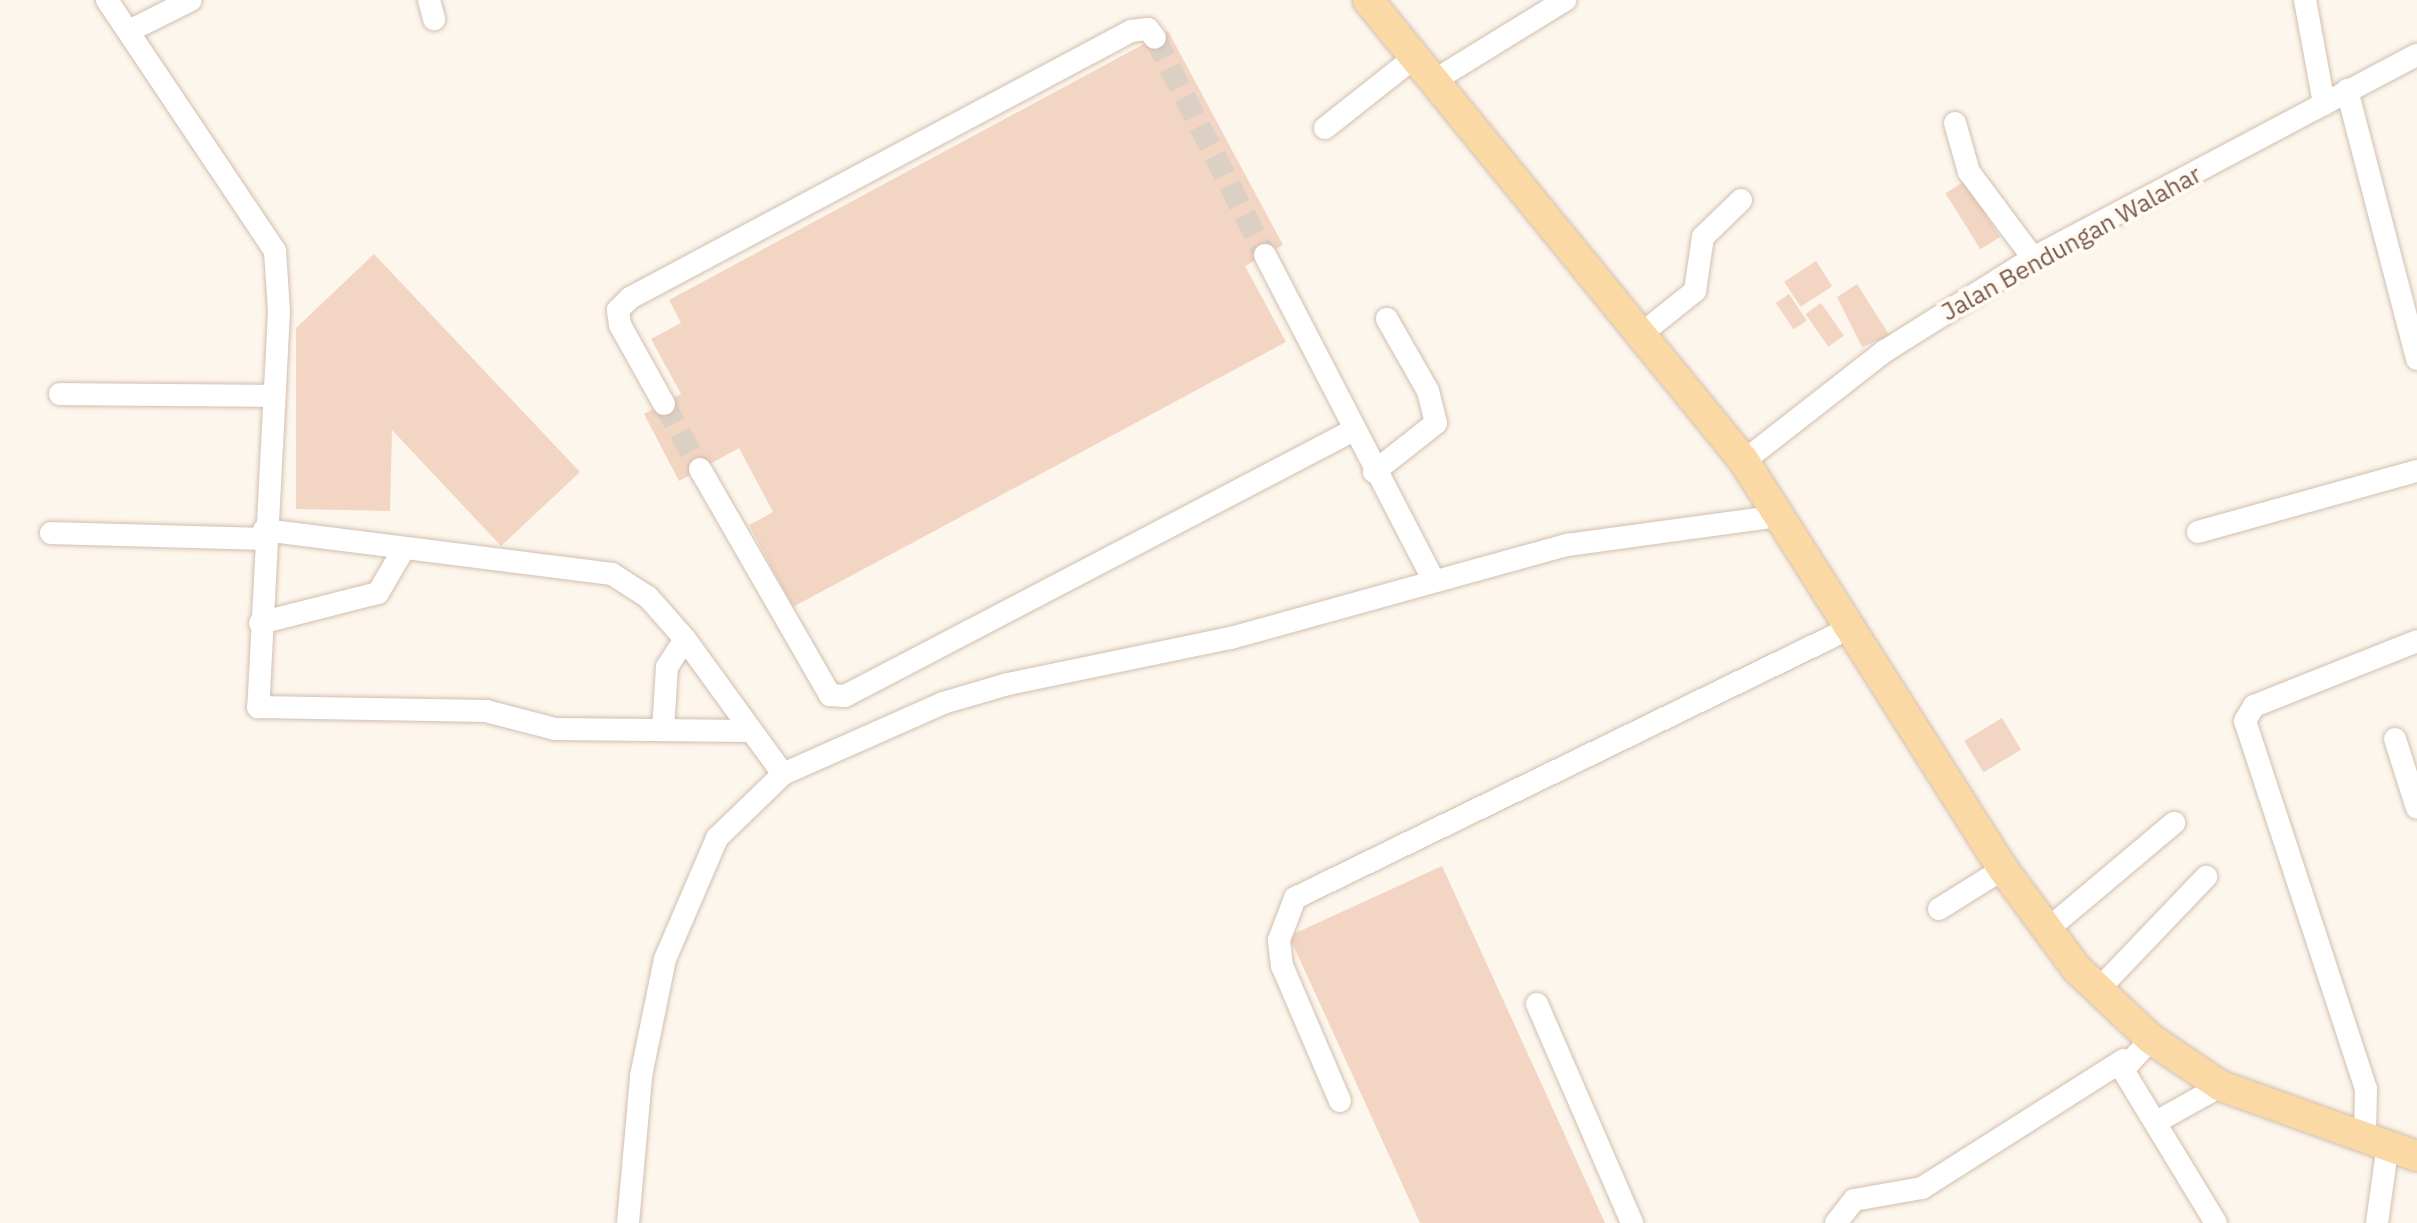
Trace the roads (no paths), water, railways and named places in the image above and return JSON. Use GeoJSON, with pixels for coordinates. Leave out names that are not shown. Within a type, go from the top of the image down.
{"type":"FeatureCollection","features":[{"type":"Feature","properties":{"kind":"main road"},"geometry":{"type":"LineString","coordinates":[[1368,0],[1646,331],[1744,461],[2003,869],[2097,991],[2151,1039],[2221,1086],[2417,1156]]}},
{"type":"Feature","properties":{"kind":"street"},"geometry":{"type":"LineString","coordinates":[[108,0],[275,252],[274,396],[258,707],[486,711],[555,729],[750,731]]}},
{"type":"Feature","properties":{"kind":"street"},"geometry":{"type":"LineString","coordinates":[[129,31],[191,0]]}},
{"type":"Feature","properties":{"kind":"street"},"geometry":{"type":"LineString","coordinates":[[2305,0],[2324,104]]}},
{"type":"Feature","properties":{"kind":"street"},"geometry":{"type":"LineString","coordinates":[[1326,128],[1425,69],[1563,1]]}},
{"type":"Feature","properties":{"kind":"street"},"geometry":{"type":"LineString","coordinates":[[664,404],[620,325],[618,310],[630,298],[1131,31],[1148,29],[1155,38]]}},
{"type":"Feature","properties":{"kind":"street","name":"Jalan Bendungan Walahar"},"geometry":{"type":"LineString","coordinates":[[1744,461],[1885,351],[2033,258],[2417,55]]}},
{"type":"Feature","properties":{"kind":"street"},"geometry":{"type":"LineString","coordinates":[[2347,90],[2417,358]]}},
{"type":"Feature","properties":{"kind":"street"},"geometry":{"type":"LineString","coordinates":[[1955,124],[1969,172],[2033,258]]}},
{"type":"Feature","properties":{"kind":"street"},"geometry":{"type":"LineString","coordinates":[[1646,331],[1695,290],[1703,237],[1741,200]]}},
{"type":"Feature","properties":{"kind":"street"},"geometry":{"type":"LineString","coordinates":[[1265,255],[1352,432],[1434,581]]}},
{"type":"Feature","properties":{"kind":"street"},"geometry":{"type":"LineString","coordinates":[[1374,472],[1436,424],[1428,391],[1387,319]]}},
{"type":"Feature","properties":{"kind":"street"},"geometry":{"type":"LineString","coordinates":[[60,394],[274,396]]}},
{"type":"Feature","properties":{"kind":"street"},"geometry":{"type":"LineString","coordinates":[[700,469],[830,696],[845,696],[1352,432]]}},
{"type":"Feature","properties":{"kind":"street"},"geometry":{"type":"LineString","coordinates":[[2198,532],[2417,471]]}},
{"type":"Feature","properties":{"kind":"street"},"geometry":{"type":"LineString","coordinates":[[628,1223],[640,1076],[665,958],[717,838],[782,774],[943,703],[1231,638],[1609,537],[1778,516]]}},
{"type":"Feature","properties":{"kind":"street"},"geometry":{"type":"LineString","coordinates":[[51,533],[264,534],[612,574],[648,597],[782,774]]}},
{"type":"Feature","properties":{"kind":"street"},"geometry":{"type":"LineString","coordinates":[[260,623],[378,593],[402,552]]}},
{"type":"Feature","properties":{"kind":"street"},"geometry":{"type":"LineString","coordinates":[[1340,1101],[1282,966],[1279,940],[1295,898],[1850,628]]}},
{"type":"Feature","properties":{"kind":"street"},"geometry":{"type":"LineString","coordinates":[[663,730],[667,667],[684,640]]}},
{"type":"Feature","properties":{"kind":"street"},"geometry":{"type":"LineString","coordinates":[[2377,1223],[2376,1140],[2366,1090],[2245,721],[2254,706],[2417,640]]}},
{"type":"Feature","properties":{"kind":"street"},"geometry":{"type":"LineString","coordinates":[[2396,739],[2417,808]]}},
{"type":"Feature","properties":{"kind":"street"},"geometry":{"type":"LineString","coordinates":[[2048,929],[2174,823]]}},
{"type":"Feature","properties":{"kind":"street"},"geometry":{"type":"LineString","coordinates":[[1940,909],[2003,869]]}},
{"type":"Feature","properties":{"kind":"street"},"geometry":{"type":"LineString","coordinates":[[2097,991],[2206,877]]}},
{"type":"Feature","properties":{"kind":"street"},"geometry":{"type":"LineString","coordinates":[[1537,1004],[1632,1223]]}},
{"type":"Feature","properties":{"kind":"street"},"geometry":{"type":"LineString","coordinates":[[1836,1223],[1854,1200],[1922,1188],[2151,1039]]}},
{"type":"Feature","properties":{"kind":"street"},"geometry":{"type":"LineString","coordinates":[[2124,1060],[2216,1223]]}},
{"type":"Feature","properties":{"kind":"street"},"geometry":{"type":"LineString","coordinates":[[2158,1122],[2221,1086]]}},
{"type":"Feature","properties":{"kind":"tunnel"},"geometry":{"type":"LineString","coordinates":[[1155,38],[1265,255]]}},
{"type":"Feature","properties":{"kind":"tunnel"},"geometry":{"type":"LineString","coordinates":[[664,404],[700,469]]}}]}
